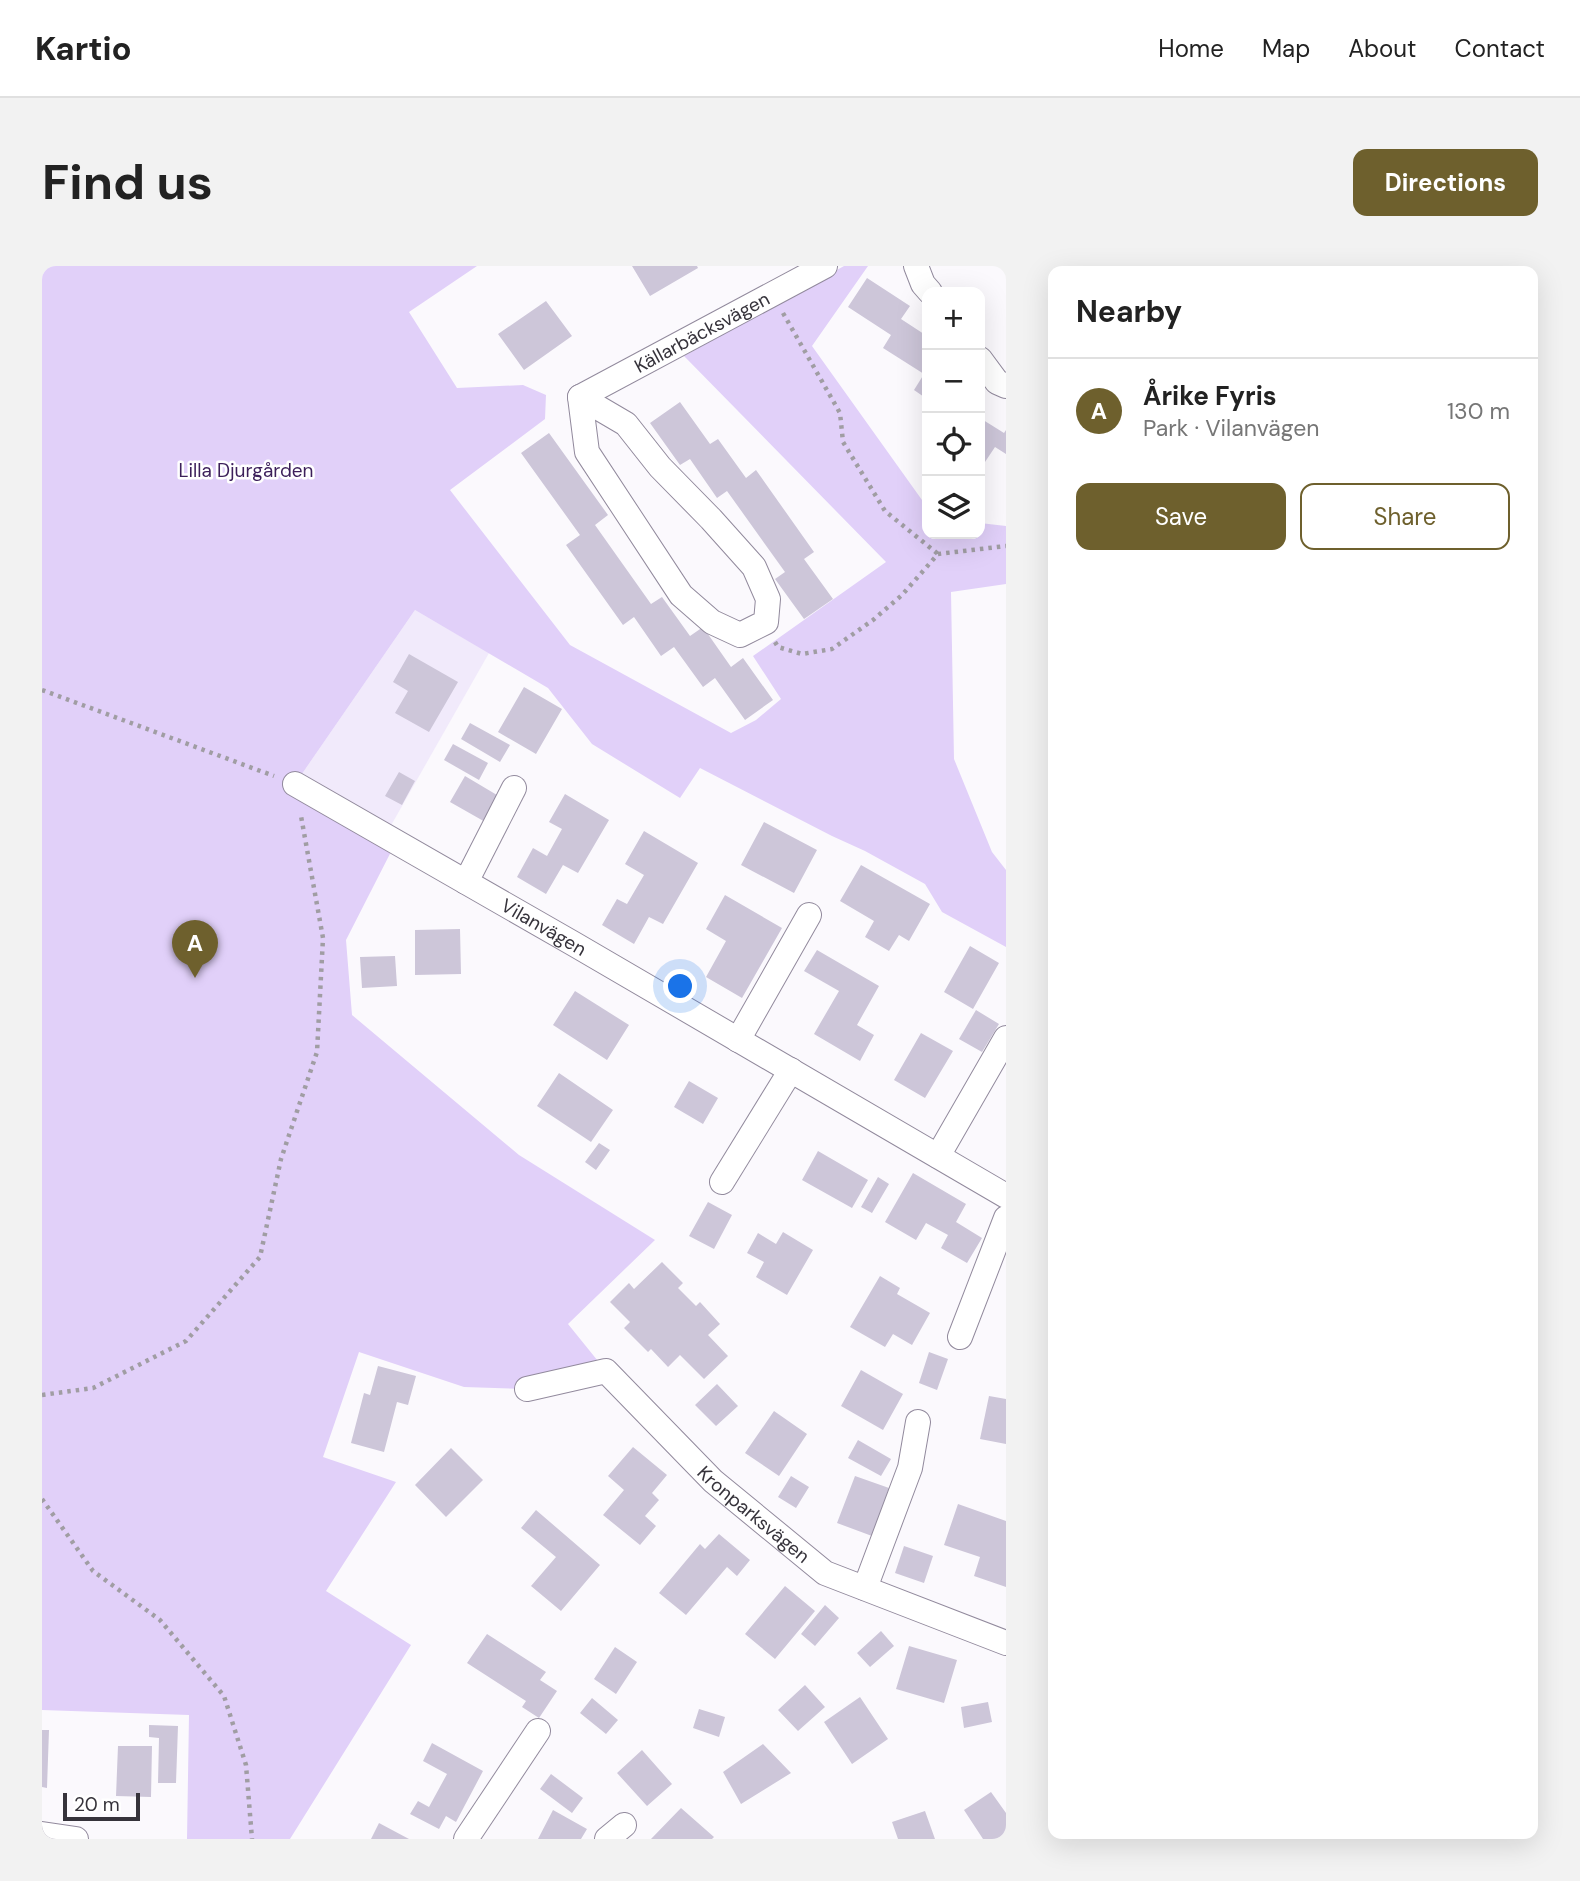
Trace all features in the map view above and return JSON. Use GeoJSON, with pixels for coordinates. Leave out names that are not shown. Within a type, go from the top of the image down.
{"type":"FeatureCollection","features":[{"type":"Feature","properties":{"kind":"street","name":"Källarbäcksvägen"},"geometry":{"type":"LineString","coordinates":[[580,397],[825,266]]}},
{"type":"Feature","properties":{"kind":"street"},"geometry":{"type":"LineString","coordinates":[[916,266],[926,287]]}},
{"type":"Feature","properties":{"kind":"street"},"geometry":{"type":"LineString","coordinates":[[985,366],[997,382],[1006,386]]}},
{"type":"Feature","properties":{"kind":"street"},"geometry":{"type":"LineString","coordinates":[[580,397],[626,424],[660,467],[754,567],[768,599],[766,622],[740,635],[712,622],[681,595],[587,452],[580,397]]}},
{"type":"Feature","properties":{"kind":"street","name":"Vilanvägen"},"geometry":{"type":"LineString","coordinates":[[295,784],[1006,1196]]}},
{"type":"Feature","properties":{"kind":"street"},"geometry":{"type":"LineString","coordinates":[[466,882],[514,788]]}},
{"type":"Feature","properties":{"kind":"street"},"geometry":{"type":"LineString","coordinates":[[738,1040],[809,915]]}},
{"type":"Feature","properties":{"kind":"street"},"geometry":{"type":"LineString","coordinates":[[938,1156],[1006,1038]]}},
{"type":"Feature","properties":{"kind":"street"},"geometry":{"type":"LineString","coordinates":[[722,1182],[791,1070]]}},
{"type":"Feature","properties":{"kind":"street"},"geometry":{"type":"LineString","coordinates":[[960,1337],[1006,1218]]}},
{"type":"Feature","properties":{"kind":"street","name":"Kronparksvägen"},"geometry":{"type":"LineString","coordinates":[[527,1389],[606,1371],[713,1481],[825,1573],[1006,1643]]}},
{"type":"Feature","properties":{"kind":"street"},"geometry":{"type":"LineString","coordinates":[[865,1588],[910,1468],[918,1422]]}},
{"type":"Feature","properties":{"kind":"street"},"geometry":{"type":"LineString","coordinates":[[466,1839],[538,1731]]}},
{"type":"Feature","properties":{"kind":"street"},"geometry":{"type":"LineString","coordinates":[[42,1834],[76,1839]]}},
{"type":"Feature","properties":{"kind":"path"},"geometry":{"type":"LineString","coordinates":[[772,294],[840,413],[843,442],[885,511],[939,554]]}},
{"type":"Feature","properties":{"kind":"path"},"geometry":{"type":"LineString","coordinates":[[766,622],[778,647],[802,654],[832,649],[902,595],[939,554],[1006,546]]}},
{"type":"Feature","properties":{"kind":"path"},"geometry":{"type":"LineString","coordinates":[[42,690],[295,784],[323,938],[317,1052],[281,1159],[260,1257],[186,1341],[93,1388],[42,1395]]}},
{"type":"Feature","properties":{"kind":"path"},"geometry":{"type":"LineString","coordinates":[[42,1499],[93,1571],[160,1620],[224,1696],[246,1765],[252,1839]]}},
{"type":"Feature","properties":{"kind":"shaded area"},"geometry":{"type":"Polygon","coordinates":[[[415,610],[489,653],[385,836],[295,784],[415,610]]]}},
{"type":"Feature","properties":{"kind":"green space","name":"Lilla Djurgården"},"geometry":{"type":"Polygon","coordinates":[[[42,266],[477,266],[409,312],[457,388],[523,385],[546,395],[545,419],[450,490],[570,645],[731,733],[756,720],[781,699],[753,656],[886,562],[684,356],[844,266],[868,266],[812,346],[922,500],[922,539],[985,539],[985,524],[1006,526],[1006,584],[951,592],[954,759],[992,852],[1006,870],[1006,947],[942,912],[925,884],[700,768],[680,798],[592,744],[548,688],[415,610],[295,784],[396,842],[346,940],[352,1015],[519,1155],[655,1240],[568,1324],[606,1371],[527,1389],[464,1387],[359,1352],[323,1457],[396,1482],[326,1591],[411,1645],[290,1839],[187,1839],[189,1715],[42,1710],[42,266]]]}},
{"type":"Feature","properties":{"kind":"building"},"geometry":{"type":"Polygon","coordinates":[[[632,266],[697,266],[698,268],[650,296],[632,266]]]}},
{"type":"Feature","properties":{"kind":"building"},"geometry":{"type":"Polygon","coordinates":[[[867,278],[910,306],[901,319],[922,333],[922,373],[883,348],[891,335],[848,307],[867,278]]]}},
{"type":"Feature","properties":{"kind":"building"},"geometry":{"type":"Polygon","coordinates":[[[546,301],[572,336],[524,370],[498,334],[546,301]]]}},
{"type":"Feature","properties":{"kind":"building"},"geometry":{"type":"Polygon","coordinates":[[[922,377],[922,396],[914,390],[922,377]]]}},
{"type":"Feature","properties":{"kind":"building"},"geometry":{"type":"Polygon","coordinates":[[[680,402],[710,444],[718,439],[746,478],[756,470],[814,552],[804,559],[833,599],[804,619],[775,579],[785,572],[727,491],[717,498],[690,459],[680,465],[650,423],[680,402]]]}},
{"type":"Feature","properties":{"kind":"building"},"geometry":{"type":"Polygon","coordinates":[[[985,421],[1004,433],[1006,430],[1006,454],[995,447],[985,462],[985,421]]]}},
{"type":"Feature","properties":{"kind":"building"},"geometry":{"type":"Polygon","coordinates":[[[549,433],[608,515],[595,525],[651,604],[662,597],[690,636],[703,627],[731,667],[743,658],[773,700],[745,720],[715,678],[703,687],[674,647],[661,656],[634,617],[623,625],[566,545],[580,535],[521,453],[549,433]]]}},
{"type":"Feature","properties":{"kind":"building"},"geometry":{"type":"Polygon","coordinates":[[[409,654],[458,682],[429,732],[395,713],[408,691],[393,682],[409,654]]]}},
{"type":"Feature","properties":{"kind":"building"},"geometry":{"type":"Polygon","coordinates":[[[524,687],[562,709],[536,754],[498,732],[524,687]]]}},
{"type":"Feature","properties":{"kind":"building"},"geometry":{"type":"Polygon","coordinates":[[[470,723],[510,745],[500,762],[461,739],[470,723]]]}},
{"type":"Feature","properties":{"kind":"building"},"geometry":{"type":"Polygon","coordinates":[[[453,744],[488,763],[479,780],[444,760],[453,744]]]}},
{"type":"Feature","properties":{"kind":"building"},"geometry":{"type":"Polygon","coordinates":[[[399,772],[415,781],[402,805],[385,796],[399,772]]]}},
{"type":"Feature","properties":{"kind":"building"},"geometry":{"type":"Polygon","coordinates":[[[465,776],[502,798],[487,823],[450,802],[465,776]]]}},
{"type":"Feature","properties":{"kind":"building"},"geometry":{"type":"Polygon","coordinates":[[[565,794],[609,820],[578,873],[563,865],[546,894],[517,877],[533,848],[547,856],[562,829],[549,822],[565,794]]]}},
{"type":"Feature","properties":{"kind":"building"},"geometry":{"type":"Polygon","coordinates":[[[764,822],[817,850],[794,893],[741,865],[764,822]]]}},
{"type":"Feature","properties":{"kind":"building"},"geometry":{"type":"Polygon","coordinates":[[[644,831],[698,863],[663,924],[649,917],[634,944],[602,925],[617,899],[627,904],[644,875],[625,864],[644,831]]]}},
{"type":"Feature","properties":{"kind":"building"},"geometry":{"type":"Polygon","coordinates":[[[861,865],[930,904],[909,941],[899,935],[889,951],[865,937],[874,921],[840,901],[861,865]]]}},
{"type":"Feature","properties":{"kind":"building"},"geometry":{"type":"Polygon","coordinates":[[[725,895],[782,928],[742,998],[706,977],[726,941],[706,929],[725,895]]]}},
{"type":"Feature","properties":{"kind":"building"},"geometry":{"type":"Polygon","coordinates":[[[460,929],[461,974],[415,975],[415,930],[460,929]]]}},
{"type":"Feature","properties":{"kind":"building"},"geometry":{"type":"Polygon","coordinates":[[[970,946],[999,963],[973,1009],[944,992],[970,946]]]}},
{"type":"Feature","properties":{"kind":"building"},"geometry":{"type":"Polygon","coordinates":[[[817,950],[879,986],[857,1025],[874,1035],[860,1061],[814,1034],[839,991],[804,971],[817,950]]]}},
{"type":"Feature","properties":{"kind":"building"},"geometry":{"type":"Polygon","coordinates":[[[395,956],[397,986],[362,988],[360,957],[395,956]]]}},
{"type":"Feature","properties":{"kind":"building"},"geometry":{"type":"Polygon","coordinates":[[[575,991],[629,1025],[607,1060],[553,1025],[575,991]]]}},
{"type":"Feature","properties":{"kind":"building"},"geometry":{"type":"Polygon","coordinates":[[[976,1010],[999,1024],[982,1052],[959,1039],[976,1010]]]}},
{"type":"Feature","properties":{"kind":"building"},"geometry":{"type":"Polygon","coordinates":[[[921,1033],[953,1051],[925,1098],[894,1080],[921,1033]]]}},
{"type":"Feature","properties":{"kind":"building"},"geometry":{"type":"Polygon","coordinates":[[[559,1073],[613,1110],[591,1142],[537,1106],[559,1073]]]}},
{"type":"Feature","properties":{"kind":"building"},"geometry":{"type":"Polygon","coordinates":[[[689,1081],[718,1098],[703,1124],[674,1107],[689,1081]]]}},
{"type":"Feature","properties":{"kind":"building"},"geometry":{"type":"Polygon","coordinates":[[[599,1143],[610,1150],[596,1170],[585,1162],[599,1143]]]}},
{"type":"Feature","properties":{"kind":"building"},"geometry":{"type":"Polygon","coordinates":[[[818,1151],[868,1180],[852,1208],[802,1180],[818,1151]]]}},
{"type":"Feature","properties":{"kind":"building"},"geometry":{"type":"Polygon","coordinates":[[[913,1173],[966,1204],[956,1222],[982,1238],[967,1263],[941,1248],[948,1235],[926,1223],[916,1240],[885,1222],[913,1173]]]}},
{"type":"Feature","properties":{"kind":"building"},"geometry":{"type":"Polygon","coordinates":[[[878,1177],[889,1184],[872,1213],[861,1207],[878,1177]]]}},
{"type":"Feature","properties":{"kind":"building"},"geometry":{"type":"Polygon","coordinates":[[[708,1202],[732,1215],[714,1249],[689,1236],[708,1202]]]}},
{"type":"Feature","properties":{"kind":"building"},"geometry":{"type":"Polygon","coordinates":[[[783,1232],[813,1250],[787,1295],[756,1277],[764,1262],[747,1253],[758,1233],[776,1244],[783,1232]]]}},
{"type":"Feature","properties":{"kind":"building"},"geometry":{"type":"Polygon","coordinates":[[[662,1262],[683,1283],[678,1288],[696,1306],[700,1302],[720,1324],[708,1335],[728,1356],[704,1379],[680,1355],[668,1367],[651,1349],[648,1352],[624,1328],[630,1322],[610,1302],[629,1283],[634,1289],[662,1262]]]}},
{"type":"Feature","properties":{"kind":"building"},"geometry":{"type":"Polygon","coordinates":[[[880,1276],[900,1288],[897,1294],[930,1313],[912,1345],[893,1334],[885,1347],[850,1327],[880,1276]]]}},
{"type":"Feature","properties":{"kind":"building"},"geometry":{"type":"Polygon","coordinates":[[[929,1352],[948,1359],[937,1390],[919,1383],[929,1352]]]}},
{"type":"Feature","properties":{"kind":"building"},"geometry":{"type":"Polygon","coordinates":[[[378,1366],[416,1376],[408,1405],[397,1402],[384,1452],[351,1443],[364,1393],[370,1395],[378,1366]]]}},
{"type":"Feature","properties":{"kind":"building"},"geometry":{"type":"Polygon","coordinates":[[[861,1370],[903,1394],[883,1430],[841,1406],[861,1370]]]}},
{"type":"Feature","properties":{"kind":"building"},"geometry":{"type":"Polygon","coordinates":[[[717,1384],[738,1406],[716,1426],[695,1405],[717,1384]]]}},
{"type":"Feature","properties":{"kind":"building"},"geometry":{"type":"Polygon","coordinates":[[[989,1396],[1006,1399],[1006,1444],[980,1439],[989,1396]]]}},
{"type":"Feature","properties":{"kind":"building"},"geometry":{"type":"Polygon","coordinates":[[[774,1411],[807,1434],[779,1476],[745,1453],[774,1411]]]}},
{"type":"Feature","properties":{"kind":"building"},"geometry":{"type":"Polygon","coordinates":[[[858,1440],[891,1459],[881,1476],[848,1458],[858,1440]]]}},
{"type":"Feature","properties":{"kind":"building"},"geometry":{"type":"Polygon","coordinates":[[[633,1447],[667,1475],[652,1493],[659,1500],[645,1516],[656,1526],[640,1545],[603,1515],[624,1490],[608,1476],[633,1447]]]}},
{"type":"Feature","properties":{"kind":"building"},"geometry":{"type":"Polygon","coordinates":[[[451,1448],[483,1480],[446,1517],[415,1485],[451,1448]]]}},
{"type":"Feature","properties":{"kind":"building"},"geometry":{"type":"Polygon","coordinates":[[[791,1476],[809,1487],[796,1508],[778,1497],[791,1476]]]}},
{"type":"Feature","properties":{"kind":"building"},"geometry":{"type":"Polygon","coordinates":[[[855,1476],[889,1488],[872,1536],[837,1523],[855,1476]]]}},
{"type":"Feature","properties":{"kind":"building"},"geometry":{"type":"Polygon","coordinates":[[[958,1504],[1006,1521],[1006,1587],[974,1576],[980,1557],[944,1545],[958,1504]]]}},
{"type":"Feature","properties":{"kind":"building"},"geometry":{"type":"Polygon","coordinates":[[[536,1510],[600,1565],[561,1611],[531,1586],[556,1557],[521,1528],[536,1510]]]}},
{"type":"Feature","properties":{"kind":"building"},"geometry":{"type":"Polygon","coordinates":[[[719,1534],[750,1560],[737,1576],[727,1567],[686,1615],[659,1593],[700,1544],[705,1549],[719,1534]]]}},
{"type":"Feature","properties":{"kind":"building"},"geometry":{"type":"Polygon","coordinates":[[[904,1546],[933,1556],[924,1583],[895,1573],[904,1546]]]}},
{"type":"Feature","properties":{"kind":"building"},"geometry":{"type":"Polygon","coordinates":[[[785,1586],[815,1611],[775,1659],[745,1634],[785,1586]]]}},
{"type":"Feature","properties":{"kind":"building"},"geometry":{"type":"Polygon","coordinates":[[[825,1605],[839,1618],[815,1646],[801,1634],[825,1605]]]}},
{"type":"Feature","properties":{"kind":"building"},"geometry":{"type":"Polygon","coordinates":[[[881,1631],[894,1646],[870,1667],[857,1653],[881,1631]]]}},
{"type":"Feature","properties":{"kind":"building"},"geometry":{"type":"Polygon","coordinates":[[[487,1634],[546,1672],[540,1680],[557,1691],[539,1718],[522,1707],[526,1701],[467,1663],[487,1634]]]}},
{"type":"Feature","properties":{"kind":"building"},"geometry":{"type":"Polygon","coordinates":[[[909,1646],[957,1660],[944,1703],[896,1689],[909,1646]]]}},
{"type":"Feature","properties":{"kind":"building"},"geometry":{"type":"Polygon","coordinates":[[[615,1647],[637,1662],[616,1694],[594,1679],[615,1647]]]}},
{"type":"Feature","properties":{"kind":"building"},"geometry":{"type":"Polygon","coordinates":[[[805,1685],[825,1707],[798,1731],[778,1710],[805,1685]]]}},
{"type":"Feature","properties":{"kind":"building"},"geometry":{"type":"Polygon","coordinates":[[[860,1697],[888,1739],[852,1764],[824,1722],[860,1697]]]}},
{"type":"Feature","properties":{"kind":"building"},"geometry":{"type":"Polygon","coordinates":[[[592,1698],[618,1720],[606,1734],[580,1713],[592,1698]]]}},
{"type":"Feature","properties":{"kind":"building"},"geometry":{"type":"Polygon","coordinates":[[[988,1702],[992,1722],[964,1728],[961,1707],[988,1702]]]}},
{"type":"Feature","properties":{"kind":"building"},"geometry":{"type":"Polygon","coordinates":[[[699,1709],[725,1717],[719,1737],[693,1728],[699,1709]]]}},
{"type":"Feature","properties":{"kind":"building"},"geometry":{"type":"Polygon","coordinates":[[[149,1725],[178,1726],[176,1783],[158,1783],[159,1738],[149,1737],[149,1725]]]}},
{"type":"Feature","properties":{"kind":"building"},"geometry":{"type":"Polygon","coordinates":[[[42,1730],[49,1730],[47,1788],[42,1787],[42,1730]]]}},
{"type":"Feature","properties":{"kind":"building"},"geometry":{"type":"Polygon","coordinates":[[[432,1743],[483,1771],[456,1822],[446,1816],[439,1829],[410,1814],[418,1801],[429,1807],[447,1774],[423,1761],[432,1743]]]}},
{"type":"Feature","properties":{"kind":"building"},"geometry":{"type":"Polygon","coordinates":[[[763,1744],[791,1773],[741,1804],[723,1772],[763,1744]]]}},
{"type":"Feature","properties":{"kind":"building"},"geometry":{"type":"Polygon","coordinates":[[[118,1746],[152,1746],[151,1797],[116,1796],[118,1746]]]}},
{"type":"Feature","properties":{"kind":"building"},"geometry":{"type":"Polygon","coordinates":[[[642,1750],[672,1784],[647,1806],[617,1773],[642,1750]]]}},
{"type":"Feature","properties":{"kind":"building"},"geometry":{"type":"Polygon","coordinates":[[[551,1774],[583,1798],[572,1813],[540,1789],[551,1774]]]}},
{"type":"Feature","properties":{"kind":"building"},"geometry":{"type":"Polygon","coordinates":[[[991,1792],[1006,1813],[1006,1839],[983,1839],[964,1810],[991,1792]]]}},
{"type":"Feature","properties":{"kind":"building"},"geometry":{"type":"Polygon","coordinates":[[[681,1808],[714,1837],[651,1839],[681,1808]]]}},
{"type":"Feature","properties":{"kind":"building"},"geometry":{"type":"Polygon","coordinates":[[[553,1810],[587,1829],[581,1839],[538,1839],[553,1810]]]}},
{"type":"Feature","properties":{"kind":"building"},"geometry":{"type":"Polygon","coordinates":[[[925,1811],[935,1839],[898,1839],[892,1822],[925,1811]]]}},
{"type":"Feature","properties":{"kind":"building"},"geometry":{"type":"Polygon","coordinates":[[[379,1823],[409,1839],[371,1839],[379,1823]]]}},
{"type":"Feature","properties":{"kind":"place","name":"Årike Fyris"},"geometry":{"type":"Point","coordinates":[195,978]}}]}
